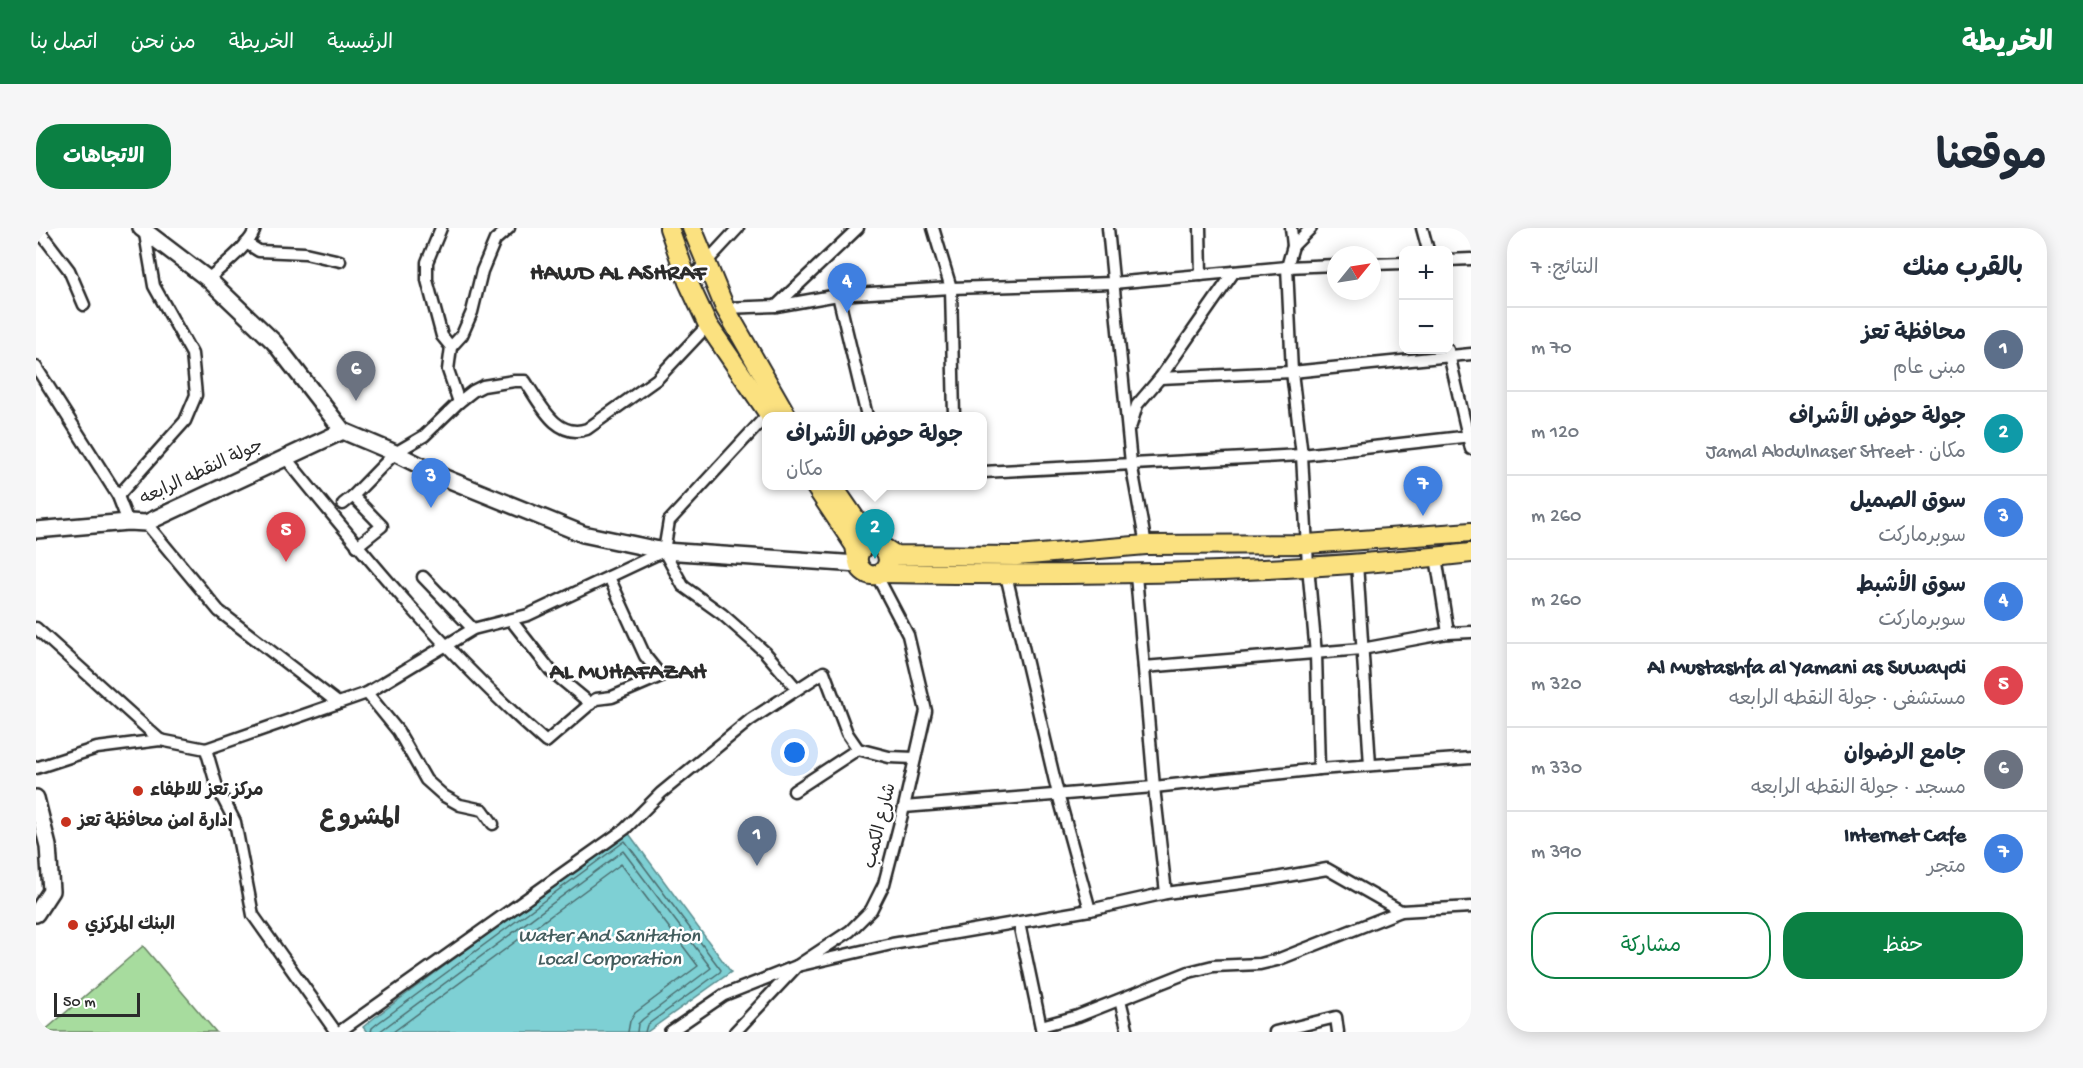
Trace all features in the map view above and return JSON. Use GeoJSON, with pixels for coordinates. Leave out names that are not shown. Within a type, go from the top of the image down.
{"type":"FeatureCollection","features":[{"type":"Feature","properties":{"kind":"main road"},"geometry":{"type":"LineString","coordinates":[[669,228],[688,282],[708,325],[767,412]]}},
{"type":"Feature","properties":{"kind":"main road"},"geometry":{"type":"LineString","coordinates":[[692,228],[724,308],[785,412]]}},
{"type":"Feature","properties":{"kind":"main road"},"geometry":{"type":"LineString","coordinates":[[143,229],[208,279],[274,342],[343,431],[445,478],[583,534],[664,551],[858,561]]}},
{"type":"Feature","properties":{"kind":"main road","name":"جولة النقطه الرابعه"},"geometry":{"type":"LineString","coordinates":[[36,530],[128,522],[146,523],[343,431]]}},
{"type":"Feature","properties":{"kind":"main road"},"geometry":{"type":"LineString","coordinates":[[818,490],[855,546],[858,561],[864,572],[878,574],[1136,575],[1357,563],[1471,553]]}},
{"type":"Feature","properties":{"kind":"main road"},"geometry":{"type":"LineString","coordinates":[[836,490],[868,537],[896,555],[1017,556],[1146,545],[1307,544],[1471,532]]}},
{"type":"Feature","properties":{"kind":"main road"},"geometry":{"type":"LineString","coordinates":[[858,561],[859,554],[865,546],[869,544],[881,546],[888,556],[888,561],[884,570],[878,574]]}},
{"type":"Feature","properties":{"kind":"main road"},"geometry":{"type":"LineString","coordinates":[[36,798],[48,846],[51,891],[36,915]]}},
{"type":"Feature","properties":{"kind":"street"},"geometry":{"type":"LineString","coordinates":[[37,228],[69,270],[84,305]]}},
{"type":"Feature","properties":{"kind":"street"},"geometry":{"type":"LineString","coordinates":[[208,279],[246,243],[254,234],[255,228]]}},
{"type":"Feature","properties":{"kind":"street"},"geometry":{"type":"LineString","coordinates":[[441,228],[427,262],[427,280],[442,336],[451,347]]}},
{"type":"Feature","properties":{"kind":"street"},"geometry":{"type":"LineString","coordinates":[[459,402],[448,370],[451,347],[462,335],[472,312],[482,271],[495,240],[509,228]]}},
{"type":"Feature","properties":{"kind":"street"},"geometry":{"type":"LineString","coordinates":[[688,282],[738,228]]}},
{"type":"Feature","properties":{"kind":"street"},"geometry":{"type":"LineString","coordinates":[[776,306],[858,228]]}},
{"type":"Feature","properties":{"kind":"street"},"geometry":{"type":"LineString","coordinates":[[933,228],[951,288],[954,412]]}},
{"type":"Feature","properties":{"kind":"street"},"geometry":{"type":"LineString","coordinates":[[1108,228],[1130,433],[1131,464],[1146,545]]}},
{"type":"Feature","properties":{"kind":"street"},"geometry":{"type":"LineString","coordinates":[[1200,228],[1202,275]]}},
{"type":"Feature","properties":{"kind":"street"},"geometry":{"type":"LineString","coordinates":[[1291,228],[1293,246],[1287,267],[1292,372],[1302,455],[1308,566],[1316,654],[1319,769]]}},
{"type":"Feature","properties":{"kind":"street"},"geometry":{"type":"LineString","coordinates":[[1293,246],[1311,228]]}},
{"type":"Feature","properties":{"kind":"street"},"geometry":{"type":"LineString","coordinates":[[1422,228],[1427,246]]}},
{"type":"Feature","properties":{"kind":"street"},"geometry":{"type":"LineString","coordinates":[[118,496],[185,421],[196,395],[192,354],[154,286],[143,229]]}},
{"type":"Feature","properties":{"kind":"street"},"geometry":{"type":"LineString","coordinates":[[246,243],[259,251],[305,253],[340,261]]}},
{"type":"Feature","properties":{"kind":"street"},"geometry":{"type":"LineString","coordinates":[[1453,260],[1471,259]]}},
{"type":"Feature","properties":{"kind":"street"},"geometry":{"type":"LineString","coordinates":[[1381,263],[1399,262]]}},
{"type":"Feature","properties":{"kind":"street"},"geometry":{"type":"LineString","coordinates":[[724,308],[776,306],[838,295],[951,288],[1113,283],[1327,265]]}},
{"type":"Feature","properties":{"kind":"street"},"geometry":{"type":"LineString","coordinates":[[1130,433],[1137,405],[1160,378],[1234,272]]}},
{"type":"Feature","properties":{"kind":"street"},"geometry":{"type":"LineString","coordinates":[[838,295],[866,412]]}},
{"type":"Feature","properties":{"kind":"street"},"geometry":{"type":"LineString","coordinates":[[344,504],[395,453],[424,436],[459,402],[483,386],[525,381],[554,422],[577,433],[587,429],[657,379],[708,325]]}},
{"type":"Feature","properties":{"kind":"street"},"geometry":{"type":"LineString","coordinates":[[1453,353],[1471,354]]}},
{"type":"Feature","properties":{"kind":"street"},"geometry":{"type":"LineString","coordinates":[[1160,378],[1292,372],[1441,354]]}},
{"type":"Feature","properties":{"kind":"street"},"geometry":{"type":"LineString","coordinates":[[1449,354],[1470,436],[1471,449]]}},
{"type":"Feature","properties":{"kind":"street"},"geometry":{"type":"LineString","coordinates":[[36,367],[118,496],[128,522]]}},
{"type":"Feature","properties":{"kind":"street"},"geometry":{"type":"LineString","coordinates":[[762,422],[669,521],[664,551],[683,586],[722,614],[765,652],[797,689]]}},
{"type":"Feature","properties":{"kind":"street"},"geometry":{"type":"LineString","coordinates":[[987,472],[1302,455],[1470,436]]}},
{"type":"Feature","properties":{"kind":"street"},"geometry":{"type":"LineString","coordinates":[[285,457],[357,546],[445,645],[514,714],[546,742],[596,699],[612,698],[661,676],[645,656],[609,577]]}},
{"type":"Feature","properties":{"kind":"street"},"geometry":{"type":"LineString","coordinates":[[353,496],[382,526],[357,546]]}},
{"type":"Feature","properties":{"kind":"street"},"geometry":{"type":"LineString","coordinates":[[146,523],[219,611],[338,703]]}},
{"type":"Feature","properties":{"kind":"street"},"geometry":{"type":"LineString","coordinates":[[36,768],[97,748],[160,740],[206,749],[367,693],[473,629],[528,615],[664,551]]}},
{"type":"Feature","properties":{"kind":"street"},"geometry":{"type":"LineString","coordinates":[[1436,557],[1448,633]]}},
{"type":"Feature","properties":{"kind":"street"},"geometry":{"type":"LineString","coordinates":[[1357,563],[1370,765]]}},
{"type":"Feature","properties":{"kind":"street","name":"شارع الكمب"},"geometry":{"type":"LineString","coordinates":[[735,1032],[797,966],[850,931],[871,910],[884,884],[926,711],[908,635],[878,574]]}},
{"type":"Feature","properties":{"kind":"street"},"geometry":{"type":"LineString","coordinates":[[1006,575],[1058,794],[1090,910]]}},
{"type":"Feature","properties":{"kind":"street"},"geometry":{"type":"LineString","coordinates":[[1136,575],[1154,787],[1166,893]]}},
{"type":"Feature","properties":{"kind":"street"},"geometry":{"type":"LineString","coordinates":[[423,576],[473,629]]}},
{"type":"Feature","properties":{"kind":"street"},"geometry":{"type":"LineString","coordinates":[[511,620],[551,671],[591,704]]}},
{"type":"Feature","properties":{"kind":"street"},"geometry":{"type":"LineString","coordinates":[[36,628],[160,740]]}},
{"type":"Feature","properties":{"kind":"street"},"geometry":{"type":"LineString","coordinates":[[1144,667],[1316,654],[1362,649],[1448,633],[1471,632]]}},
{"type":"Feature","properties":{"kind":"street"},"geometry":{"type":"LineString","coordinates":[[206,749],[217,788],[235,822],[253,915],[337,1032],[625,829],[661,793],[750,720],[824,672],[846,733],[858,750],[889,757],[915,758]]}},
{"type":"Feature","properties":{"kind":"street"},"geometry":{"type":"LineString","coordinates":[[367,693],[398,731],[426,780],[460,806],[483,810],[493,824]]}},
{"type":"Feature","properties":{"kind":"street"},"geometry":{"type":"LineString","coordinates":[[794,791],[858,750]]}},
{"type":"Feature","properties":{"kind":"street"},"geometry":{"type":"LineString","coordinates":[[904,807],[1154,787],[1319,769],[1471,758]]}},
{"type":"Feature","properties":{"kind":"street"},"geometry":{"type":"LineString","coordinates":[[670,1032],[724,995],[797,966],[892,945],[1090,910],[1166,893],[1327,869],[1401,911]]}},
{"type":"Feature","properties":{"kind":"street"},"geometry":{"type":"LineString","coordinates":[[1019,922],[1041,1029],[1189,972],[1213,966],[1260,964],[1277,960],[1401,911],[1471,907]]}},
{"type":"Feature","properties":{"kind":"street"},"geometry":{"type":"LineString","coordinates":[[1120,1000],[1128,1032]]}},
{"type":"Feature","properties":{"kind":"street"},"geometry":{"type":"LineString","coordinates":[[1275,1032],[1336,1017],[1338,1032]]}},
{"type":"Feature","properties":{"kind":"green space"},"geometry":{"type":"Polygon","coordinates":[[[143,946],[216,1032],[43,1032],[143,946]]]}},
{"type":"Feature","properties":{"kind":"water","name":"Water And Sanitation Local Corporation"},"geometry":{"type":"Polygon","coordinates":[[[627,831],[731,972],[647,1032],[367,1032],[363,1027],[374,1018],[627,831]]]}},
{"type":"Feature","properties":{"kind":"place","name":"سوق الأشبط"},"geometry":{"type":"Point","coordinates":[847,313]}},
{"type":"Feature","properties":{"kind":"place","name":"جامع الرضوان"},"geometry":{"type":"Point","coordinates":[356,401]}},
{"type":"Feature","properties":{"kind":"place","name":"سوق الصميل"},"geometry":{"type":"Point","coordinates":[431,508]}},
{"type":"Feature","properties":{"kind":"place","name":"Internet Cafe"},"geometry":{"type":"Point","coordinates":[1423,516]}},
{"type":"Feature","properties":{"kind":"place","name":"جولة حوض الأشراف"},"geometry":{"type":"Point","coordinates":[875,559]}},
{"type":"Feature","properties":{"kind":"place","name":"Al Mustashfa al Yamani as Suwaydi"},"geometry":{"type":"Point","coordinates":[286,562]}},
{"type":"Feature","properties":{"kind":"place","name":"مركز تعز للاطفاء"},"geometry":{"type":"Point","coordinates":[138,791]}},
{"type":"Feature","properties":{"kind":"place","name":"ادارة امن محافظة تعز"},"geometry":{"type":"Point","coordinates":[66,822]}},
{"type":"Feature","properties":{"kind":"place","name":"محافظة تعز"},"geometry":{"type":"Point","coordinates":[757,866]}},
{"type":"Feature","properties":{"kind":"place","name":"البنك المركزي"},"geometry":{"type":"Point","coordinates":[73,925]}},
{"type":"Feature","properties":{"kind":"district","name":"HAWD AL ASHRAF"},"geometry":{"type":"Point","coordinates":[618,274]}},
{"type":"Feature","properties":{"kind":"district","name":"AL MUHAFAZAH"},"geometry":{"type":"Point","coordinates":[628,673]}},
{"type":"Feature","properties":{"kind":"district","name":"المشروع"},"geometry":{"type":"Point","coordinates":[360,819]}}]}
